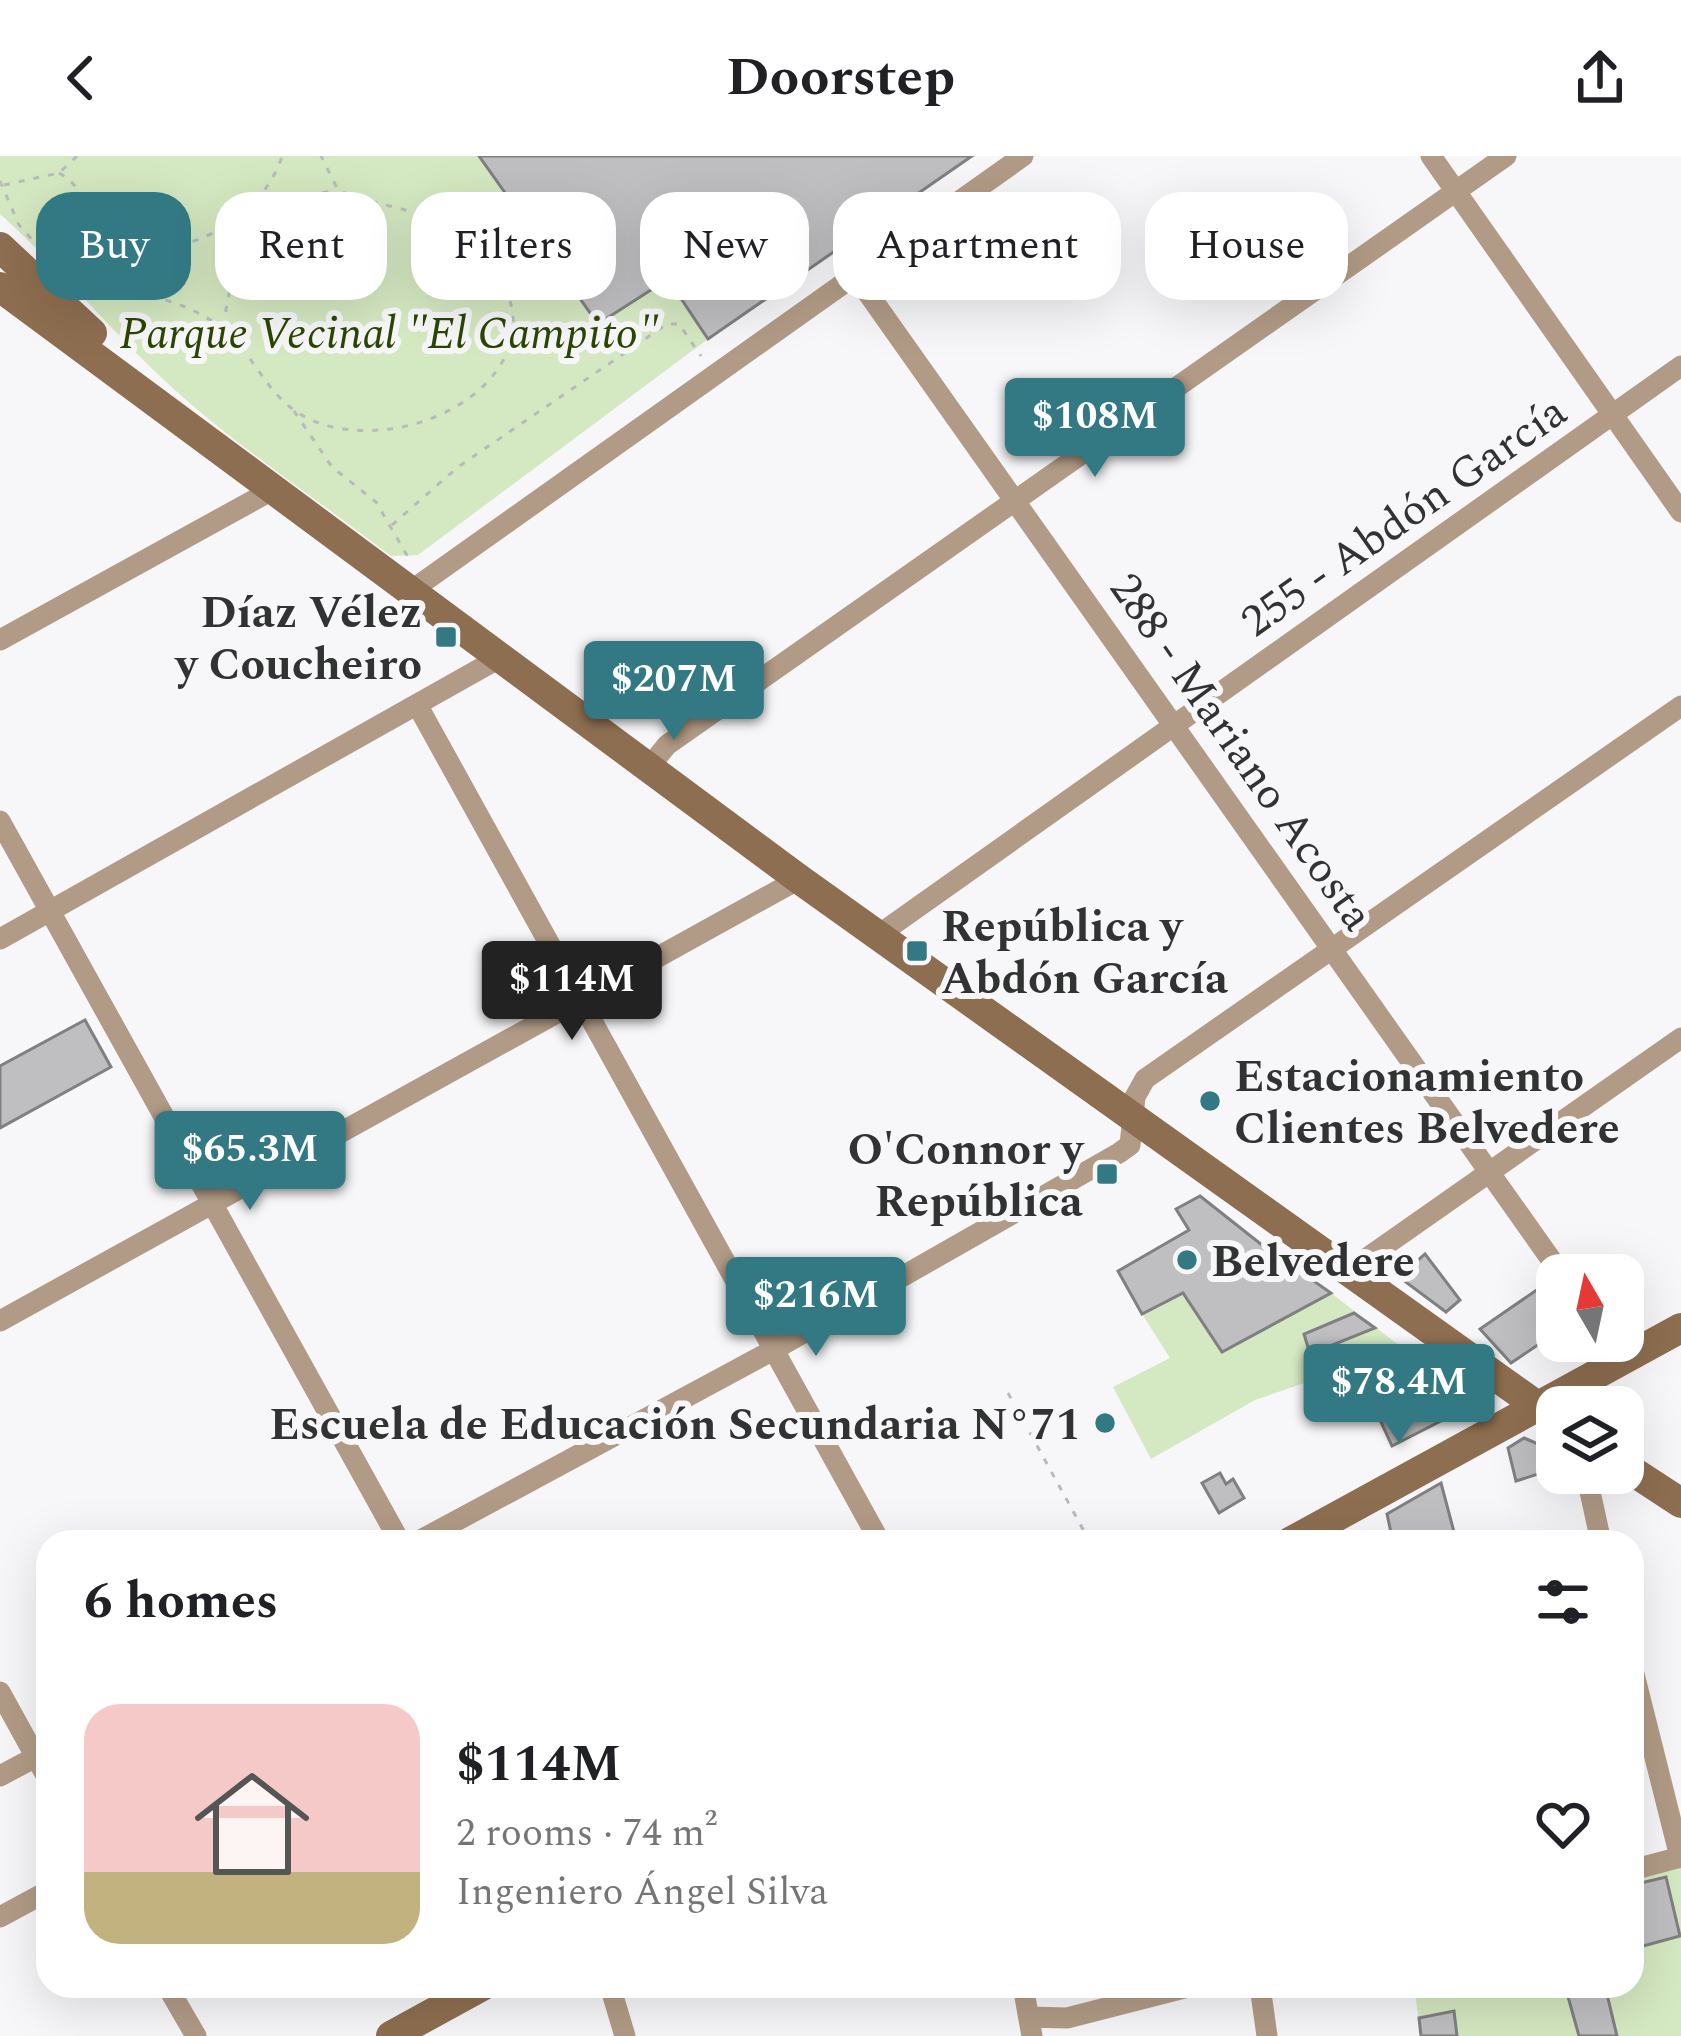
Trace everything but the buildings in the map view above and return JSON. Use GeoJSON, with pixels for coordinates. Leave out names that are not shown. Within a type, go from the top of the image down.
{"type":"FeatureCollection","features":[{"type":"Feature","properties":{"kind":"main road"},"geometry":{"type":"LineString","coordinates":[[2,251],[178,416]]}},
{"type":"Feature","properties":{"kind":"main road"},"geometry":{"type":"LineString","coordinates":[[0,287],[274,489],[411,577],[501,657],[877,936],[1536,1406]]}},
{"type":"Feature","properties":{"kind":"main road"},"geometry":{"type":"LineString","coordinates":[[1644,1341],[1681,1328]]}},
{"type":"Feature","properties":{"kind":"main road"},"geometry":{"type":"LineString","coordinates":[[1578,1386],[1603,1362]]}},
{"type":"Feature","properties":{"kind":"main road"},"geometry":{"type":"LineString","coordinates":[[1313,1530],[1536,1420]]}},
{"type":"Feature","properties":{"kind":"main road"},"geometry":{"type":"LineString","coordinates":[[1644,1479],[1681,1503]]}},
{"type":"Feature","properties":{"kind":"main road"},"geometry":{"type":"LineString","coordinates":[[391,2036],[441,1998]]}},
{"type":"Feature","properties":{"kind":"street"},"geometry":{"type":"LineString","coordinates":[[972,192],[1023,156]]}},
{"type":"Feature","properties":{"kind":"street"},"geometry":{"type":"LineString","coordinates":[[1431,156],[1681,512]]}},
{"type":"Feature","properties":{"kind":"street"},"geometry":{"type":"LineString","coordinates":[[650,766],[667,746],[1506,156]]}},
{"type":"Feature","properties":{"kind":"street"},"geometry":{"type":"LineString","coordinates":[[411,577],[833,291]]}},
{"type":"Feature","properties":{"kind":"street","name":"288 - Mariano Acosta"},"geometry":{"type":"LineString","coordinates":[[873,300],[1547,1254]]}},
{"type":"Feature","properties":{"kind":"street","name":"255 - Abdón García"},"geometry":{"type":"LineString","coordinates":[[877,936],[1681,366]]}},
{"type":"Feature","properties":{"kind":"street"},"geometry":{"type":"LineString","coordinates":[[0,640],[274,489]]}},
{"type":"Feature","properties":{"kind":"street"},"geometry":{"type":"LineString","coordinates":[[0,939],[418,708],[501,657]]}},
{"type":"Feature","properties":{"kind":"street"},"geometry":{"type":"LineString","coordinates":[[439,1530],[777,1348],[1119,1153],[1130,1145],[1145,1079],[1681,706]]}},
{"type":"Feature","properties":{"kind":"street"},"geometry":{"type":"LineString","coordinates":[[418,708],[777,1348],[874,1530]]}},
{"type":"Feature","properties":{"kind":"street"},"geometry":{"type":"LineString","coordinates":[[0,821],[393,1530]]}},
{"type":"Feature","properties":{"kind":"street"},"geometry":{"type":"LineString","coordinates":[[0,1321],[799,879]]}},
{"type":"Feature","properties":{"kind":"street"},"geometry":{"type":"LineString","coordinates":[[1347,1272],[1681,1038]]}},
{"type":"Feature","properties":{"kind":"street"},"geometry":{"type":"LineString","coordinates":[[1591,1494],[1598,1530]]}},
{"type":"Feature","properties":{"kind":"street"},"geometry":{"type":"LineString","coordinates":[[0,1691],[36,1745]]}},
{"type":"Feature","properties":{"kind":"street"},"geometry":{"type":"LineString","coordinates":[[1644,1713],[1681,1857],[1644,1867]]}},
{"type":"Feature","properties":{"kind":"street"},"geometry":{"type":"LineString","coordinates":[[0,1776],[36,1757]]}},
{"type":"Feature","properties":{"kind":"street"},"geometry":{"type":"LineString","coordinates":[[0,1917],[36,1898]]}},
{"type":"Feature","properties":{"kind":"street"},"geometry":{"type":"LineString","coordinates":[[173,1998],[196,2036]]}},
{"type":"Feature","properties":{"kind":"street"},"geometry":{"type":"LineString","coordinates":[[614,1998],[626,2036]]}},
{"type":"Feature","properties":{"kind":"street"},"geometry":{"type":"LineString","coordinates":[[1030,2026],[1145,1998]]}},
{"type":"Feature","properties":{"kind":"street"},"geometry":{"type":"LineString","coordinates":[[1262,1998],[1267,2036]]}},
{"type":"Feature","properties":{"kind":"path"},"geometry":{"type":"LineString","coordinates":[[36,242],[19,225],[2,183],[59,173],[77,156]]}},
{"type":"Feature","properties":{"kind":"path"},"geometry":{"type":"LineString","coordinates":[[191,240],[264,194],[282,156]]}},
{"type":"Feature","properties":{"kind":"path"},"geometry":{"type":"LineString","coordinates":[[293,410],[334,427],[419,424],[467,402],[487,384],[511,350],[515,330],[511,306],[486,258],[451,226],[428,214],[368,203],[338,190],[327,178],[322,156]]}},
{"type":"Feature","properties":{"kind":"path"},"geometry":{"type":"LineString","coordinates":[[59,173],[81,192]]}},
{"type":"Feature","properties":{"kind":"path"},"geometry":{"type":"LineString","coordinates":[[224,329],[232,276],[249,240],[293,200],[338,190]]}},
{"type":"Feature","properties":{"kind":"path"},"geometry":{"type":"LineString","coordinates":[[170,300],[224,329],[259,378],[293,410],[332,467],[376,502],[392,525],[411,577]]}},
{"type":"Feature","properties":{"kind":"path"},"geometry":{"type":"LineString","coordinates":[[392,525],[458,467],[674,321],[714,375]]}},
{"type":"Feature","properties":{"kind":"path"},"geometry":{"type":"LineString","coordinates":[[1008,1393],[1083,1530]]}},
{"type":"Feature","properties":{"kind":"green space","name":"Parque Vecinal \"El Campito\""},"geometry":{"type":"Polygon","coordinates":[[[0,156],[479,156],[504,192],[411,192],[411,300],[580,300],[597,324],[640,297],[682,300],[708,339],[418,555],[391,556],[190,403],[86,300],[191,300],[191,192],[36,192],[36,248],[0,214],[0,156]]]}},
{"type":"Feature","properties":{"kind":"green space"},"geometry":{"type":"Polygon","coordinates":[[[1184,1293],[1222,1352],[1331,1293],[1404,1349],[1255,1400],[1151,1459],[1113,1387],[1170,1358],[1142,1314],[1184,1293]]]}},
{"type":"Feature","properties":{"kind":"green space"},"geometry":{"type":"Polygon","coordinates":[[[1681,1866],[1681,2036],[1421,2036],[1416,1998],[1644,1998],[1644,1875],[1681,1866]]]}},
{"type":"Feature","properties":{"kind":"place","name":"Díaz Vélez y Coucheiro"},"geometry":{"type":"Point","coordinates":[446,637]}},
{"type":"Feature","properties":{"kind":"place","name":"República y Abdón García"},"geometry":{"type":"Point","coordinates":[917,951]}},
{"type":"Feature","properties":{"kind":"place","name":"Estacionamiento Clientes Belvedere"},"geometry":{"type":"Point","coordinates":[1210,1101]}},
{"type":"Feature","properties":{"kind":"place","name":"O'Connor y República"},"geometry":{"type":"Point","coordinates":[1107,1174]}},
{"type":"Feature","properties":{"kind":"place","name":"Belvedere"},"geometry":{"type":"Point","coordinates":[1187,1260]}},
{"type":"Feature","properties":{"kind":"place","name":"Escuela de Educación Secundaria N°71"},"geometry":{"type":"Point","coordinates":[1105,1423]}}]}
